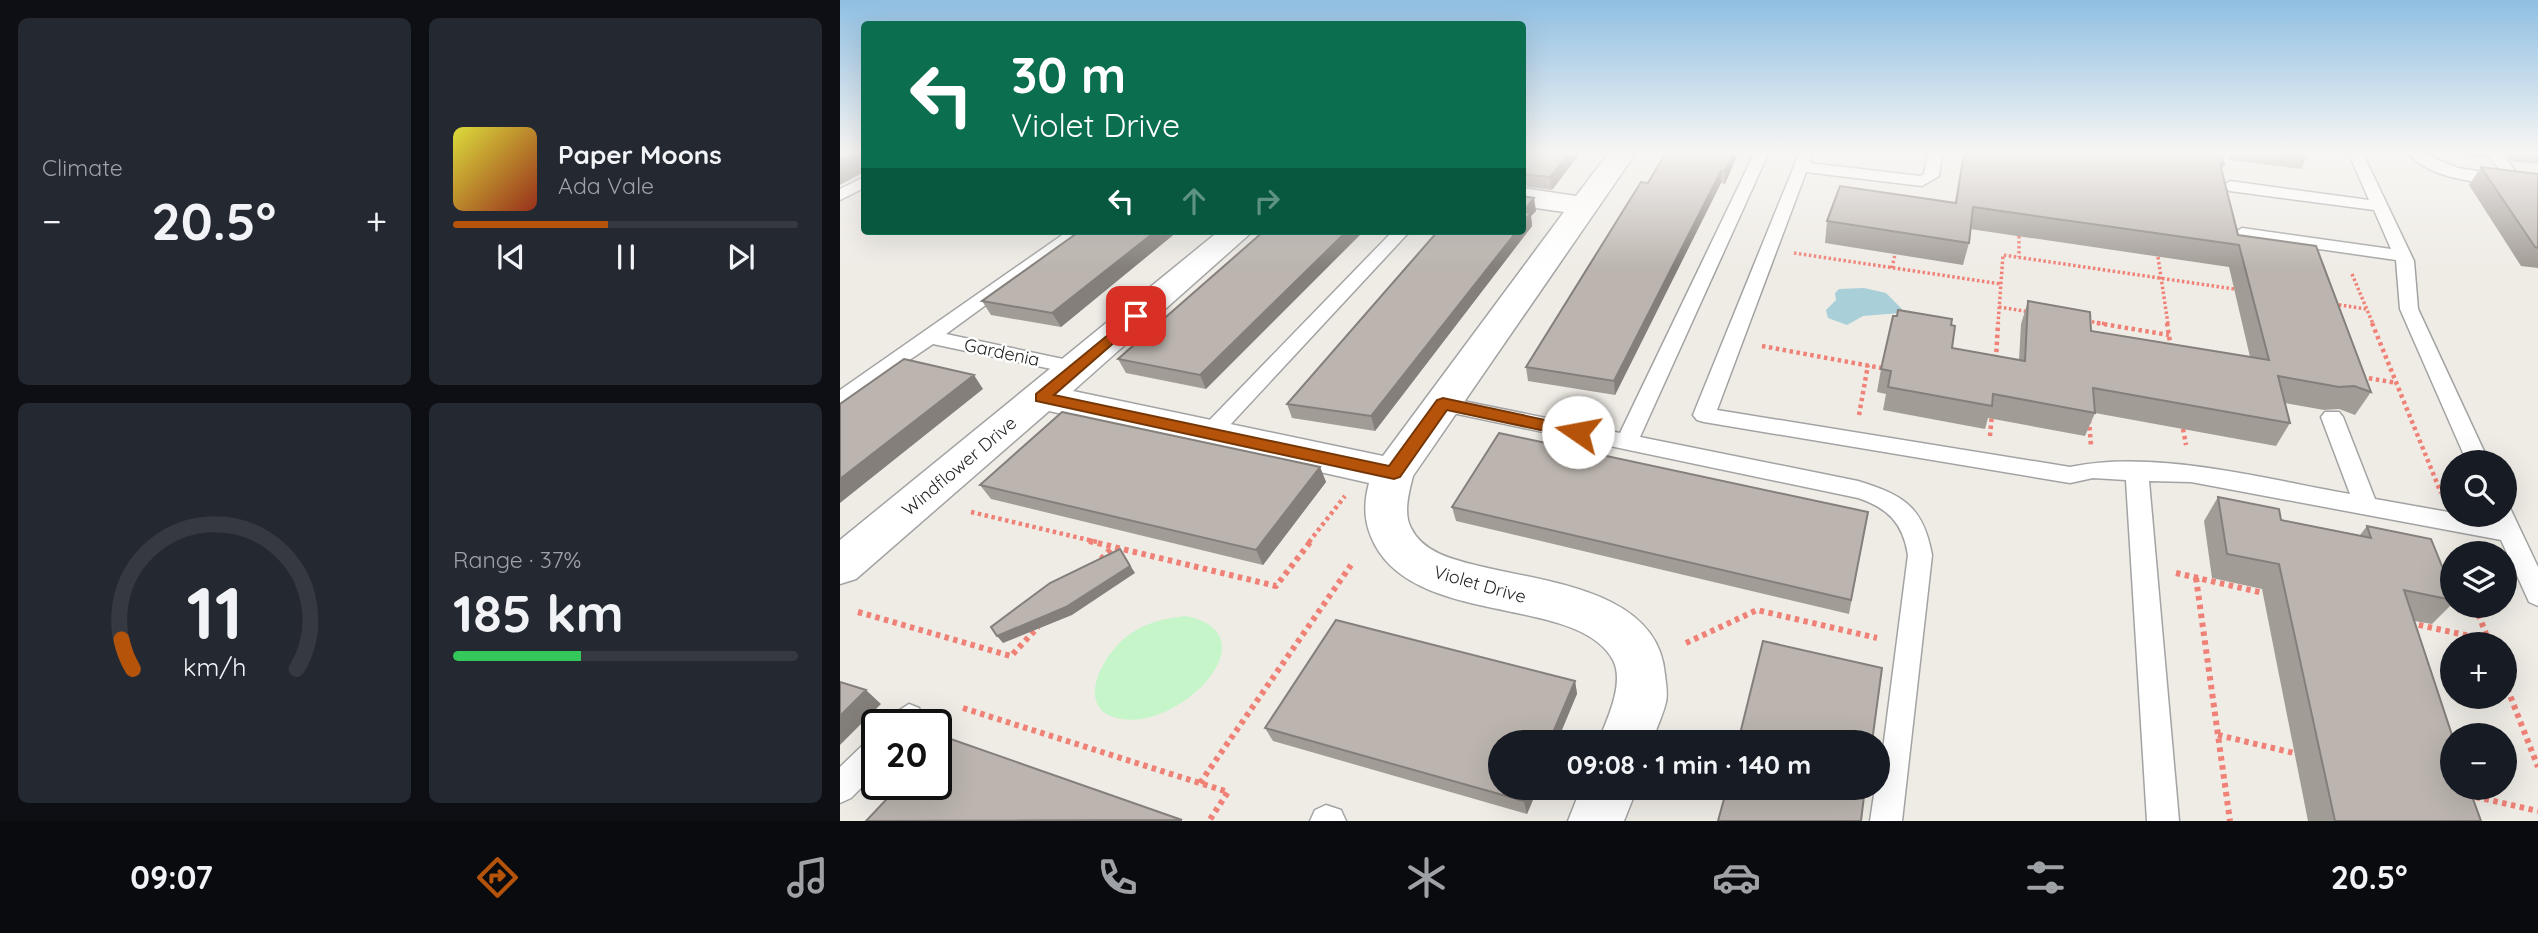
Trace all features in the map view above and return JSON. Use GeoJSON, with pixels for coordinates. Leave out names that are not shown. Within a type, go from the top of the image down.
{"type":"FeatureCollection","features":[{"type":"Feature","properties":{"kind":"street","name":"Violet Drive"},"geometry":{"type":"LineString","coordinates":[[1593,192],[1394,473],[1384,503],[1392,538],[1411,560],[1433,573],[1588,613],[1618,629],[1639,657],[1641,700],[1630,730]]}},
{"type":"Feature","properties":{"kind":"street"},"geometry":{"type":"LineString","coordinates":[[1526,198],[1583,206]]}},
{"type":"Feature","properties":{"kind":"street","name":"Windflower Drive"},"geometry":{"type":"LineString","coordinates":[[840,566],[1233,235]]}},
{"type":"Feature","properties":{"kind":"street"},"geometry":{"type":"LineString","coordinates":[[1042,397],[1208,435],[1394,473]]}},
{"type":"Feature","properties":{"kind":"street"},"geometry":{"type":"LineString","coordinates":[[1596,821],[1604,800]]}},
{"type":"Feature","properties":{"kind":"lane"},"geometry":{"type":"LineString","coordinates":[[1626,443],[1743,192]]}},
{"type":"Feature","properties":{"kind":"lane"},"geometry":{"type":"LineString","coordinates":[[1791,192],[1704,415],[2070,475],[2093,470],[2137,469],[2191,474],[2440,517]]}},
{"type":"Feature","properties":{"kind":"lane"},"geometry":{"type":"LineString","coordinates":[[2277,192],[2379,206]]}},
{"type":"Feature","properties":{"kind":"lane"},"geometry":{"type":"LineString","coordinates":[[2373,192],[2402,256],[2409,309],[2473,450]]}},
{"type":"Feature","properties":{"kind":"lane"},"geometry":{"type":"LineString","coordinates":[[2242,233],[2402,256]]}},
{"type":"Feature","properties":{"kind":"lane"},"geometry":{"type":"LineString","coordinates":[[840,400],[1073,235]]}},
{"type":"Feature","properties":{"kind":"lane"},"geometry":{"type":"LineString","coordinates":[[1208,435],[1398,235]]}},
{"type":"Feature","properties":{"kind":"lane","name":"Gardenia"},"geometry":{"type":"LineString","coordinates":[[929,337],[1075,368]]}},
{"type":"Feature","properties":{"kind":"lane"},"geometry":{"type":"LineString","coordinates":[[1443,404],[1858,490],[1884,498],[1904,512],[1917,532],[1920,555],[1886,821]]}},
{"type":"Feature","properties":{"kind":"lane"},"geometry":{"type":"LineString","coordinates":[[2332,417],[2366,505]]}},
{"type":"Feature","properties":{"kind":"lane"},"geometry":{"type":"LineString","coordinates":[[2137,469],[2163,821]]}},
{"type":"Feature","properties":{"kind":"lane"},"geometry":{"type":"LineString","coordinates":[[2508,527],[2538,595]]}},
{"type":"Feature","properties":{"kind":"lane"},"geometry":{"type":"LineString","coordinates":[[840,788],[861,767]]}},
{"type":"Feature","properties":{"kind":"path"},"geometry":{"type":"LineString","coordinates":[[2019,236],[2019,257]]}},
{"type":"Feature","properties":{"kind":"path"},"geometry":{"type":"LineString","coordinates":[[2342,247],[2443,497],[2417,496],[2425,516]]}},
{"type":"Feature","properties":{"kind":"path"},"geometry":{"type":"LineString","coordinates":[[1769,249],[2001,285]]}},
{"type":"Feature","properties":{"kind":"path"},"geometry":{"type":"LineString","coordinates":[[1892,268],[1895,254]]}},
{"type":"Feature","properties":{"kind":"path"},"geometry":{"type":"LineString","coordinates":[[1995,370],[2003,255],[2234,289]]}},
{"type":"Feature","properties":{"kind":"path"},"geometry":{"type":"LineString","coordinates":[[2158,257],[2172,357]]}},
{"type":"Feature","properties":{"kind":"path"},"geometry":{"type":"LineString","coordinates":[[2328,303],[2367,309]]}},
{"type":"Feature","properties":{"kind":"path"},"geometry":{"type":"LineString","coordinates":[[1999,307],[2036,313]]}},
{"type":"Feature","properties":{"kind":"path"},"geometry":{"type":"LineString","coordinates":[[2086,332],[2085,321],[2169,335]]}},
{"type":"Feature","properties":{"kind":"path"},"geometry":{"type":"LineString","coordinates":[[1733,341],[1881,368]]}},
{"type":"Feature","properties":{"kind":"path"},"geometry":{"type":"LineString","coordinates":[[2171,345],[2184,348]]}},
{"type":"Feature","properties":{"kind":"path"},"geometry":{"type":"LineString","coordinates":[[1855,440],[1868,365]]}},
{"type":"Feature","properties":{"kind":"path"},"geometry":{"type":"LineString","coordinates":[[2352,376],[2397,383]]}},
{"type":"Feature","properties":{"kind":"path"},"geometry":{"type":"LineString","coordinates":[[1989,461],[1992,409]]}},
{"type":"Feature","properties":{"kind":"path"},"geometry":{"type":"LineString","coordinates":[[2089,412],[2093,470]]}},
{"type":"Feature","properties":{"kind":"path"},"geometry":{"type":"LineString","coordinates":[[971,512],[1276,586],[1346,494]]}},
{"type":"Feature","properties":{"kind":"path"},"geometry":{"type":"LineString","coordinates":[[1094,567],[1113,547]]}},
{"type":"Feature","properties":{"kind":"path"},"geometry":{"type":"LineString","coordinates":[[1200,783],[1351,565]]}},
{"type":"Feature","properties":{"kind":"path"},"geometry":{"type":"LineString","coordinates":[[2144,566],[2263,593]]}},
{"type":"Feature","properties":{"kind":"path"},"geometry":{"type":"LineString","coordinates":[[2196,578],[2231,821]]}},
{"type":"Feature","properties":{"kind":"path"},"geometry":{"type":"LineString","coordinates":[[1686,643],[1757,610],[1879,639]]}},
{"type":"Feature","properties":{"kind":"path"},"geometry":{"type":"LineString","coordinates":[[858,612],[1011,656],[1048,616]]}},
{"type":"Feature","properties":{"kind":"path"},"geometry":{"type":"LineString","coordinates":[[2396,620],[2447,632]]}},
{"type":"Feature","properties":{"kind":"path"},"geometry":{"type":"LineString","coordinates":[[963,708],[1228,792],[1209,821]]}},
{"type":"Feature","properties":{"kind":"path"},"geometry":{"type":"LineString","coordinates":[[2515,709],[2538,767]]}},
{"type":"Feature","properties":{"kind":"path"},"geometry":{"type":"LineString","coordinates":[[2218,735],[2294,753]]}},
{"type":"Feature","properties":{"kind":"path"},"geometry":{"type":"LineString","coordinates":[[2491,800],[2538,811]]}},
{"type":"Feature","properties":{"kind":"green space"},"geometry":{"type":"Polygon","coordinates":[[[1186,616],[1211,626],[1221,641],[1220,659],[1209,678],[1192,696],[1170,710],[1146,718],[1122,719],[1107,714],[1098,705],[1095,695],[1096,682],[1108,657],[1133,632],[1162,620],[1186,616]]]}},
{"type":"Feature","properties":{"kind":"water"},"geometry":{"type":"Polygon","coordinates":[[[1864,288],[1886,293],[1902,309],[1900,313],[1863,316],[1847,325],[1828,318],[1826,310],[1836,300],[1835,293],[1839,289],[1864,288]]]}},
{"type":"Feature","properties":{"kind":"building"},"geometry":{"type":"Polygon","coordinates":[[[1635,192],[1710,192],[1614,381],[1526,367],[1635,192]]]}},
{"type":"Feature","properties":{"kind":"building"},"geometry":{"type":"Polygon","coordinates":[[[1838,192],[1883,192],[1956,203],[1958,192],[2227,192],[2238,235],[2316,246],[2371,392],[2354,386],[2339,387],[2278,376],[2290,423],[2093,388],[2095,413],[1993,394],[1992,406],[1888,387],[1891,371],[1881,369],[1893,316],[1897,316],[1898,310],[1952,319],[1951,325],[1955,326],[1952,348],[2025,361],[2028,301],[2090,312],[2091,331],[2269,360],[2239,245],[1973,207],[1969,243],[1827,221],[1838,192]]]}},
{"type":"Feature","properties":{"kind":"building"},"geometry":{"type":"Polygon","coordinates":[[[2498,192],[2538,192],[2538,248],[2498,192]]]}},
{"type":"Feature","properties":{"kind":"building"},"geometry":{"type":"Polygon","coordinates":[[[1526,197],[1534,198],[1526,208],[1526,197]]]}},
{"type":"Feature","properties":{"kind":"building"},"geometry":{"type":"Polygon","coordinates":[[[1074,235],[1151,235],[1052,313],[982,301],[1074,235]]]}},
{"type":"Feature","properties":{"kind":"building"},"geometry":{"type":"Polygon","coordinates":[[[1259,235],[1343,235],[1200,375],[1118,359],[1259,235]]]}},
{"type":"Feature","properties":{"kind":"building"},"geometry":{"type":"Polygon","coordinates":[[[1435,235],[1514,235],[1371,416],[1287,404],[1435,235]]]}},
{"type":"Feature","properties":{"kind":"building"},"geometry":{"type":"Polygon","coordinates":[[[904,359],[974,375],[840,479],[840,404],[904,359]]]}},
{"type":"Feature","properties":{"kind":"building"},"geometry":{"type":"Polygon","coordinates":[[[1062,412],[1320,467],[1256,550],[980,485],[1062,412]]]}},
{"type":"Feature","properties":{"kind":"building"},"geometry":{"type":"Polygon","coordinates":[[[1499,433],[1868,512],[1851,600],[1452,507],[1499,433]]]}},
{"type":"Feature","properties":{"kind":"building"},"geometry":{"type":"Polygon","coordinates":[[[2218,497],[2279,509],[2281,520],[2371,538],[2367,526],[2431,539],[2440,561],[2440,598],[2404,590],[2440,699],[2440,709],[2443,709],[2448,723],[2440,723],[2440,800],[2473,800],[2481,821],[2335,821],[2279,564],[2227,554],[2218,497]]]}},
{"type":"Feature","properties":{"kind":"building"},"geometry":{"type":"Polygon","coordinates":[[[1120,549],[1130,566],[1066,607],[997,636],[991,627],[1050,583],[1120,549]]]}},
{"type":"Feature","properties":{"kind":"building"},"geometry":{"type":"Polygon","coordinates":[[[1336,620],[1575,681],[1554,730],[1488,730],[1488,791],[1265,728],[1336,620]]]}},
{"type":"Feature","properties":{"kind":"building"},"geometry":{"type":"Polygon","coordinates":[[[1763,641],[1882,668],[1874,730],[1741,730],[1763,641]]]}},
{"type":"Feature","properties":{"kind":"building"},"geometry":{"type":"Polygon","coordinates":[[[840,682],[866,690],[840,716],[840,682]]]}},
{"type":"Feature","properties":{"kind":"building"},"geometry":{"type":"Polygon","coordinates":[[[952,739],[1182,820],[866,821],[886,800],[952,800],[952,739]]]}},
{"type":"Feature","properties":{"kind":"building"},"geometry":{"type":"Polygon","coordinates":[[[1724,800],[1864,800],[1861,821],[1718,821],[1724,800]]]}},
{"type":"Feature","properties":{"kind":"route"},"geometry":{"type":"LineString","coordinates":[[1136,316],[1042,397],[1208,435],[1394,473],[1443,404],[1578,432]]}}]}
